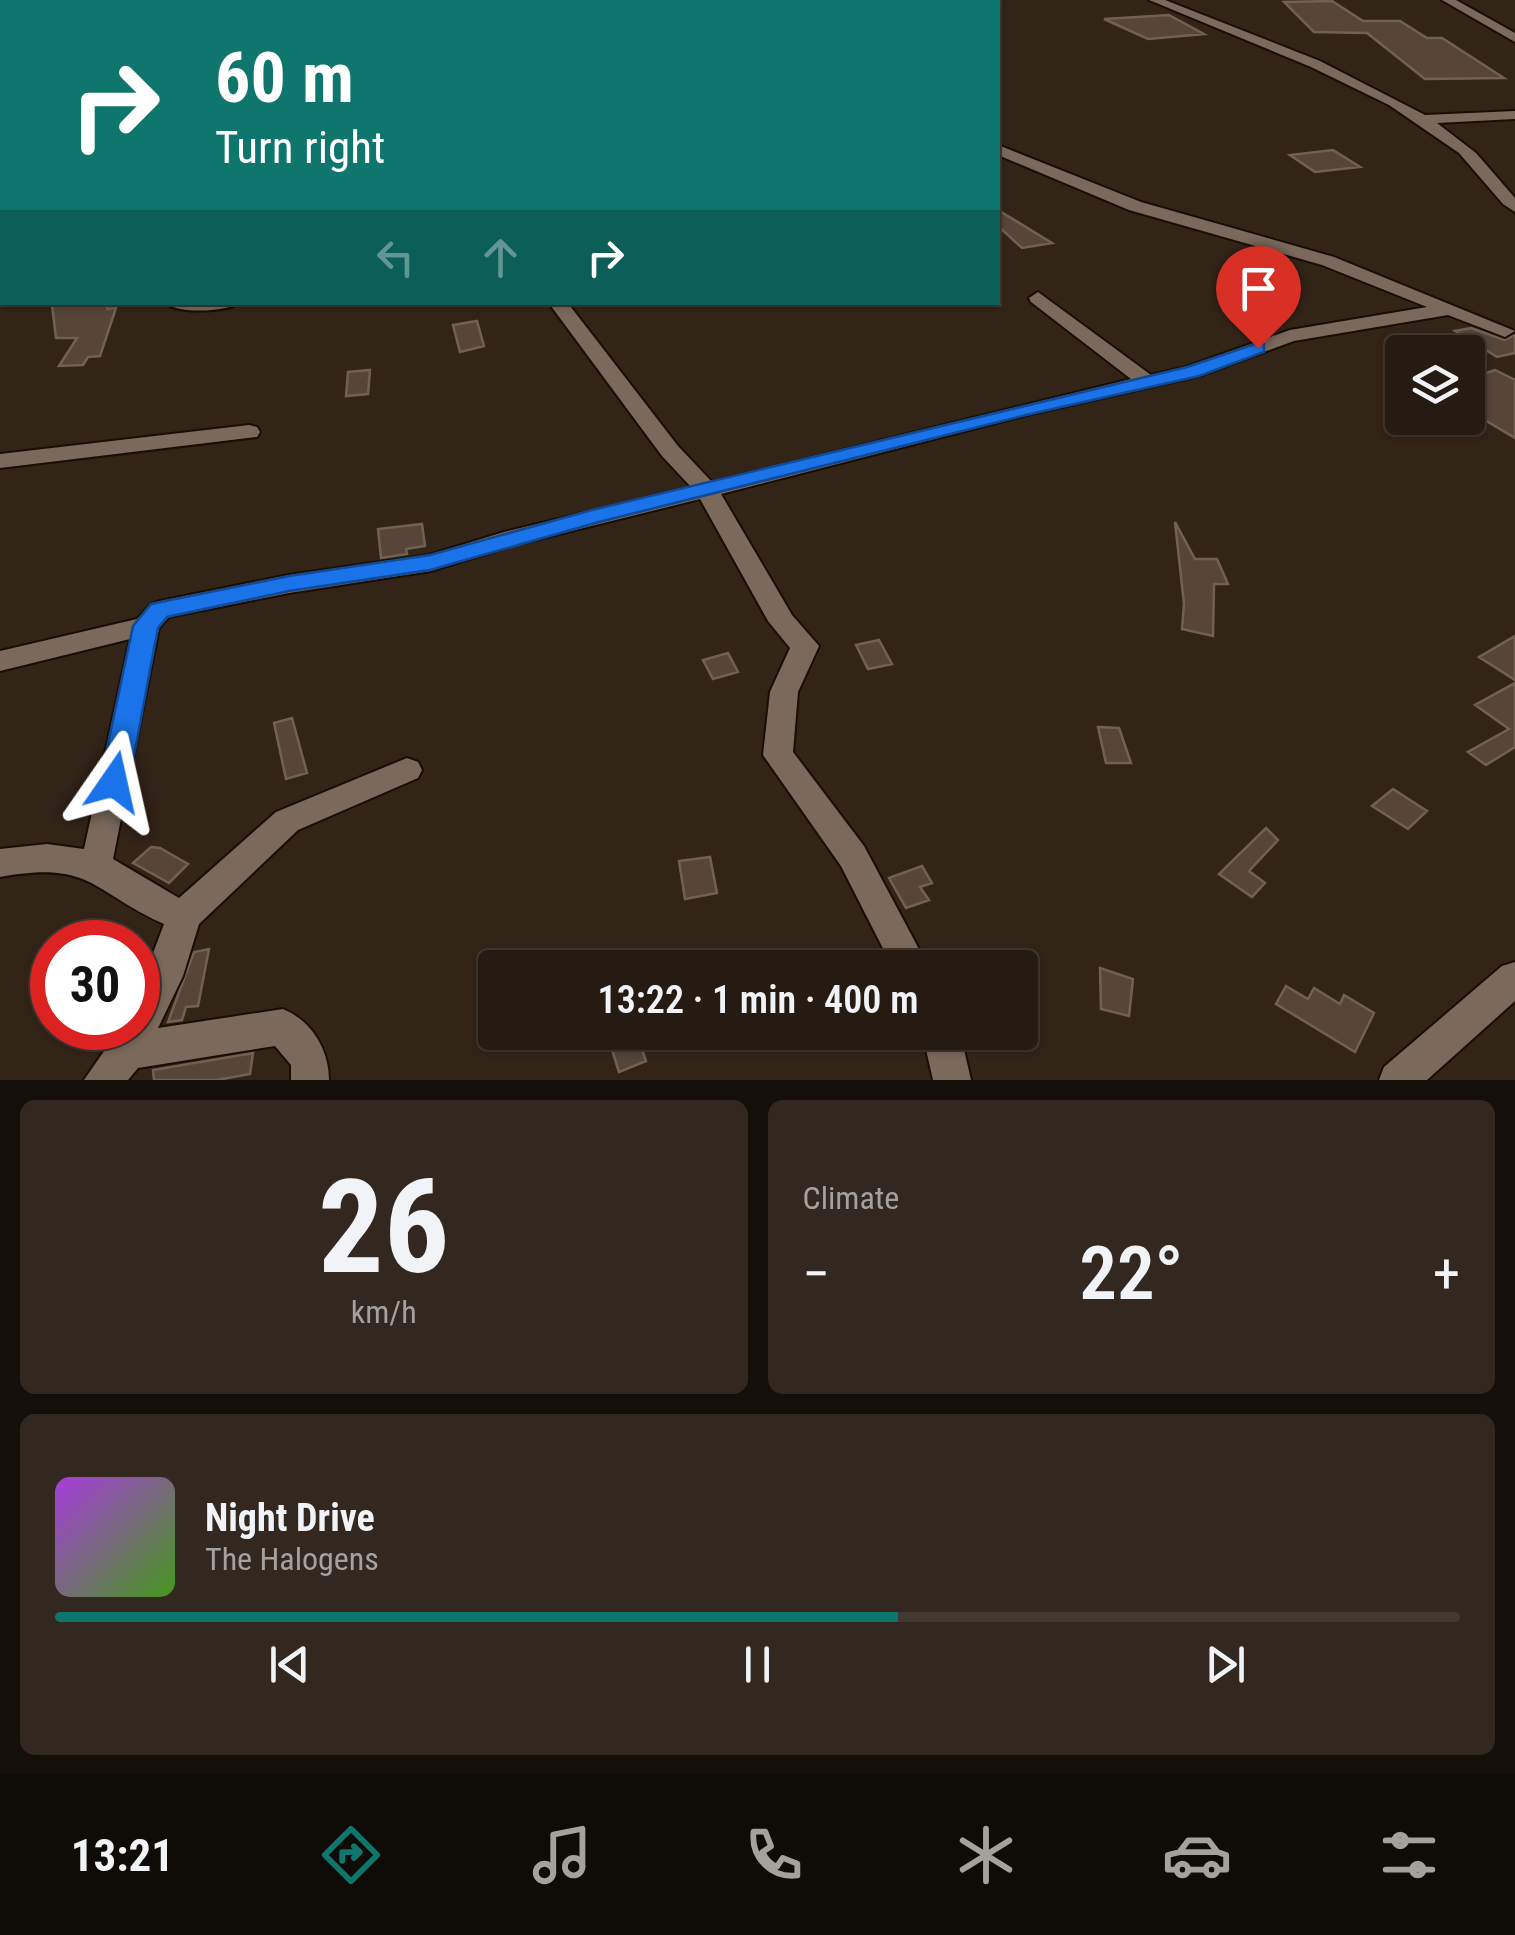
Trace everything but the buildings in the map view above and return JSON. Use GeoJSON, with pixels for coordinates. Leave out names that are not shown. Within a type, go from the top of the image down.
{"type":"FeatureCollection","features":[{"type":"Feature","properties":{"kind":"street"},"geometry":{"type":"LineString","coordinates":[[1155,0],[1336,75],[1418,120],[1466,151],[1515,207]]}},
{"type":"Feature","properties":{"kind":"street"},"geometry":{"type":"LineString","coordinates":[[1448,0],[1515,38]]}},
{"type":"Feature","properties":{"kind":"street"},"geometry":{"type":"LineString","coordinates":[[1418,120],[1515,115]]}},
{"type":"Feature","properties":{"kind":"street"},"geometry":{"type":"LineString","coordinates":[[1000,151],[1135,206],[1328,262],[1512,333]]}},
{"type":"Feature","properties":{"kind":"street"},"geometry":{"type":"LineString","coordinates":[[1038,298],[1149,383]]}},
{"type":"Feature","properties":{"kind":"street"},"geometry":{"type":"LineString","coordinates":[[559,305],[670,451],[707,490],[782,620],[805,646],[784,692],[778,755],[819,799],[877,894],[903,950]]}},
{"type":"Feature","properties":{"kind":"street"},"geometry":{"type":"LineString","coordinates":[[94,866],[102,845],[146,626],[160,610],[289,584],[430,563],[522,535],[1025,409],[1149,383],[1290,336],[1450,309]]}},
{"type":"Feature","properties":{"kind":"street"},"geometry":{"type":"LineString","coordinates":[[0,461],[250,432]]}},
{"type":"Feature","properties":{"kind":"street"},"geometry":{"type":"LineString","coordinates":[[0,661],[146,626]]}},
{"type":"Feature","properties":{"kind":"street"},"geometry":{"type":"LineString","coordinates":[[103,1080],[128,1051],[164,976],[184,916],[286,821],[407,770]]}},
{"type":"Feature","properties":{"kind":"street"},"geometry":{"type":"LineString","coordinates":[[0,863],[32,857],[94,866],[163,908],[184,916]]}},
{"type":"Feature","properties":{"kind":"street"},"geometry":{"type":"LineString","coordinates":[[1398,1080],[1515,978]]}},
{"type":"Feature","properties":{"kind":"street"},"geometry":{"type":"LineString","coordinates":[[128,1051],[283,1027],[310,1059],[310,1080]]}},
{"type":"Feature","properties":{"kind":"street"},"geometry":{"type":"LineString","coordinates":[[944,1050],[952,1080]]}},
{"type":"Feature","properties":{"kind":"route"},"geometry":{"type":"LineString","coordinates":[[114,782],[146,626],[160,610],[289,584],[430,563],[592,517],[1025,409],[1192,372],[1258,348]]}}]}
